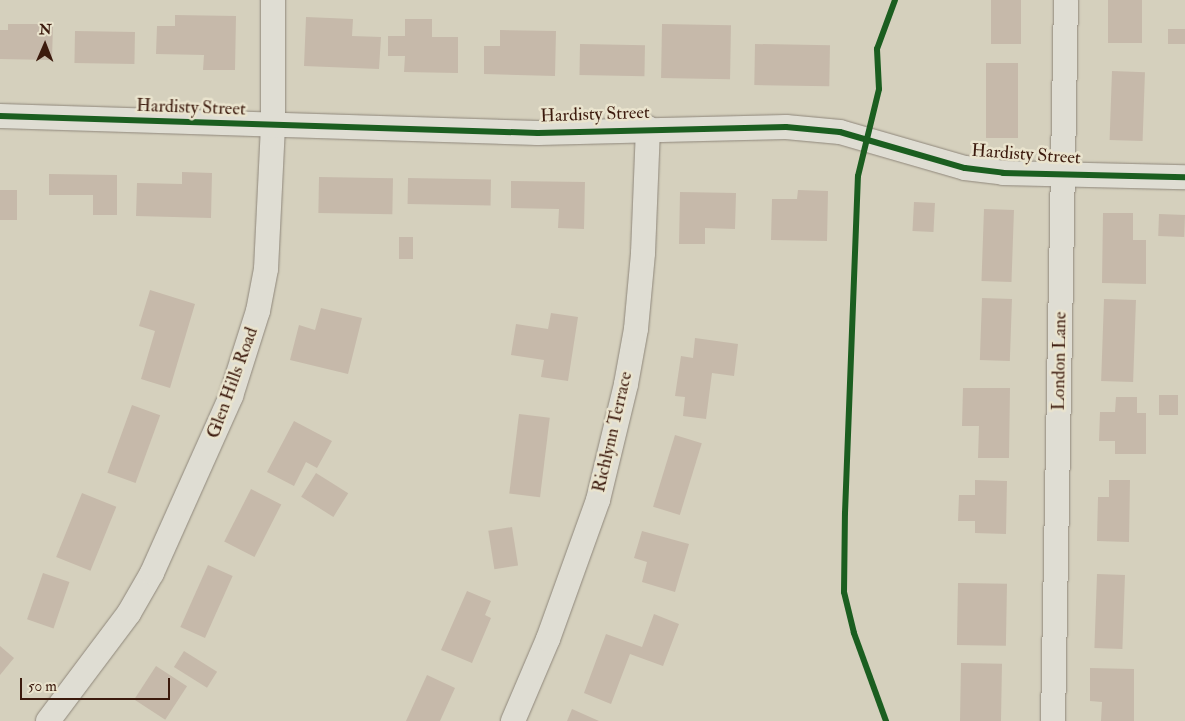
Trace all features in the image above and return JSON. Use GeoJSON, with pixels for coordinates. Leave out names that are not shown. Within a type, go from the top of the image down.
{"type":"FeatureCollection","features":[{"type":"Feature","properties":{"kind":"street","name":"Glen Hills Road"},"geometry":{"type":"LineString","coordinates":[[48,721],[129,613],[152,573],[231,396],[258,311],[266,268],[273,126],[273,0]]}},
{"type":"Feature","properties":{"kind":"street","name":"London Lane"},"geometry":{"type":"LineString","coordinates":[[1053,721],[1066,0]]}},
{"type":"Feature","properties":{"kind":"street","name":"Hardisty Street"},"geometry":{"type":"LineString","coordinates":[[0,116],[538,133],[648,128],[786,127],[840,132],[965,168],[1003,173],[1185,177]]}},
{"type":"Feature","properties":{"kind":"street","name":"Richlynn Terrace"},"geometry":{"type":"LineString","coordinates":[[513,721],[548,639],[598,500],[626,384],[636,329],[643,252],[648,128]]}},
{"type":"Feature","properties":{"kind":"building"},"geometry":{"type":"Polygon","coordinates":[[[991,0],[1021,0],[1021,44],[991,44],[991,0]]]}},
{"type":"Feature","properties":{"kind":"building"},"geometry":{"type":"Polygon","coordinates":[[[1108,0],[1142,0],[1142,43],[1108,43],[1108,0]]]}},
{"type":"Feature","properties":{"kind":"building"},"geometry":{"type":"Polygon","coordinates":[[[175,15],[236,16],[235,70],[203,70],[204,55],[156,54],[157,26],[175,26],[175,15]]]}},
{"type":"Feature","properties":{"kind":"building"},"geometry":{"type":"Polygon","coordinates":[[[306,17],[353,19],[352,36],[381,37],[379,69],[304,66],[306,17]]]}},
{"type":"Feature","properties":{"kind":"building"},"geometry":{"type":"Polygon","coordinates":[[[405,19],[432,19],[432,37],[458,37],[458,73],[404,72],[405,56],[388,56],[388,36],[405,36],[405,19]]]}},
{"type":"Feature","properties":{"kind":"building"},"geometry":{"type":"Polygon","coordinates":[[[8,24],[53,24],[52,60],[0,59],[0,30],[8,30],[8,24]]]}},
{"type":"Feature","properties":{"kind":"building"},"geometry":{"type":"Polygon","coordinates":[[[662,24],[731,25],[730,79],[661,78],[662,24]]]}},
{"type":"Feature","properties":{"kind":"building"},"geometry":{"type":"Polygon","coordinates":[[[1168,29],[1185,29],[1185,44],[1168,44],[1168,29]]]}},
{"type":"Feature","properties":{"kind":"building"},"geometry":{"type":"Polygon","coordinates":[[[500,30],[556,31],[555,76],[484,74],[484,46],[500,46],[500,30]]]}},
{"type":"Feature","properties":{"kind":"building"},"geometry":{"type":"Polygon","coordinates":[[[75,31],[135,32],[134,64],[74,63],[75,31]]]}},
{"type":"Feature","properties":{"kind":"building"},"geometry":{"type":"Polygon","coordinates":[[[580,44],[645,45],[644,76],[579,75],[580,44]]]}},
{"type":"Feature","properties":{"kind":"building"},"geometry":{"type":"Polygon","coordinates":[[[755,44],[830,45],[829,86],[754,85],[755,44]]]}},
{"type":"Feature","properties":{"kind":"building"},"geometry":{"type":"Polygon","coordinates":[[[986,63],[1018,63],[1018,138],[986,138],[986,63]]]}},
{"type":"Feature","properties":{"kind":"building"},"geometry":{"type":"Polygon","coordinates":[[[1112,71],[1145,72],[1143,141],[1110,140],[1112,71]]]}},
{"type":"Feature","properties":{"kind":"building"},"geometry":{"type":"Polygon","coordinates":[[[182,172],[212,173],[211,218],[136,216],[137,183],[182,184],[182,172]]]}},
{"type":"Feature","properties":{"kind":"building"},"geometry":{"type":"Polygon","coordinates":[[[49,174],[117,175],[117,215],[93,215],[93,195],[49,195],[49,174]]]}},
{"type":"Feature","properties":{"kind":"building"},"geometry":{"type":"Polygon","coordinates":[[[319,177],[393,178],[392,214],[318,213],[319,177]]]}},
{"type":"Feature","properties":{"kind":"building"},"geometry":{"type":"Polygon","coordinates":[[[408,178],[491,179],[491,205],[408,204],[408,178]]]}},
{"type":"Feature","properties":{"kind":"building"},"geometry":{"type":"Polygon","coordinates":[[[511,181],[585,182],[584,229],[558,228],[559,209],[511,208],[511,181]]]}},
{"type":"Feature","properties":{"kind":"building"},"geometry":{"type":"Polygon","coordinates":[[[0,190],[17,190],[17,220],[0,220],[0,190]]]}},
{"type":"Feature","properties":{"kind":"building"},"geometry":{"type":"Polygon","coordinates":[[[798,190],[828,191],[827,241],[771,240],[772,199],[797,199],[798,190]]]}},
{"type":"Feature","properties":{"kind":"building"},"geometry":{"type":"Polygon","coordinates":[[[680,192],[736,193],[735,229],[705,228],[705,244],[679,244],[680,192]]]}},
{"type":"Feature","properties":{"kind":"building"},"geometry":{"type":"Polygon","coordinates":[[[914,202],[935,203],[933,232],[912,231],[914,202]]]}},
{"type":"Feature","properties":{"kind":"building"},"geometry":{"type":"Polygon","coordinates":[[[984,209],[1014,210],[1011,282],[981,281],[984,209]]]}},
{"type":"Feature","properties":{"kind":"building"},"geometry":{"type":"Polygon","coordinates":[[[1103,213],[1133,213],[1133,240],[1146,240],[1146,284],[1102,283],[1103,213]]]}},
{"type":"Feature","properties":{"kind":"building"},"geometry":{"type":"Polygon","coordinates":[[[1159,214],[1185,215],[1184,237],[1158,236],[1159,214]]]}},
{"type":"Feature","properties":{"kind":"building"},"geometry":{"type":"Polygon","coordinates":[[[399,237],[413,237],[413,259],[399,259],[399,237]]]}},
{"type":"Feature","properties":{"kind":"building"},"geometry":{"type":"Polygon","coordinates":[[[150,290],[195,304],[170,388],[141,379],[155,331],[139,326],[150,290]]]}},
{"type":"Feature","properties":{"kind":"building"},"geometry":{"type":"Polygon","coordinates":[[[982,298],[1012,299],[1010,361],[980,360],[982,298]]]}},
{"type":"Feature","properties":{"kind":"building"},"geometry":{"type":"Polygon","coordinates":[[[1104,299],[1136,300],[1133,382],[1101,381],[1104,299]]]}},
{"type":"Feature","properties":{"kind":"building"},"geometry":{"type":"Polygon","coordinates":[[[321,308],[362,318],[348,374],[290,360],[299,325],[315,330],[321,308]]]}},
{"type":"Feature","properties":{"kind":"building"},"geometry":{"type":"Polygon","coordinates":[[[551,313],[578,317],[568,381],[541,377],[544,360],[511,355],[516,324],[548,329],[551,313]]]}},
{"type":"Feature","properties":{"kind":"building"},"geometry":{"type":"Polygon","coordinates":[[[695,338],[738,344],[734,376],[712,373],[706,419],[683,416],[685,397],[675,396],[681,356],[693,358],[695,338]]]}},
{"type":"Feature","properties":{"kind":"building"},"geometry":{"type":"Polygon","coordinates":[[[963,388],[1010,388],[1009,458],[978,458],[979,426],[962,426],[963,388]]]}},
{"type":"Feature","properties":{"kind":"building"},"geometry":{"type":"Polygon","coordinates":[[[1159,395],[1178,395],[1178,415],[1159,415],[1159,395]]]}},
{"type":"Feature","properties":{"kind":"building"},"geometry":{"type":"Polygon","coordinates":[[[1116,397],[1137,397],[1137,413],[1146,413],[1146,454],[1115,454],[1115,441],[1099,441],[1100,412],[1115,412],[1116,397]]]}},
{"type":"Feature","properties":{"kind":"building"},"geometry":{"type":"Polygon","coordinates":[[[132,405],[160,415],[136,483],[107,473],[132,405]]]}},
{"type":"Feature","properties":{"kind":"building"},"geometry":{"type":"Polygon","coordinates":[[[519,414],[550,418],[540,497],[509,493],[519,414]]]}},
{"type":"Feature","properties":{"kind":"building"},"geometry":{"type":"Polygon","coordinates":[[[294,421],[332,441],[317,468],[306,462],[294,486],[267,472],[294,421]]]}},
{"type":"Feature","properties":{"kind":"building"},"geometry":{"type":"Polygon","coordinates":[[[675,435],[702,443],[680,515],[653,507],[675,435]]]}},
{"type":"Feature","properties":{"kind":"building"},"geometry":{"type":"Polygon","coordinates":[[[316,473],[348,493],[333,517],[301,497],[316,473]]]}},
{"type":"Feature","properties":{"kind":"building"},"geometry":{"type":"Polygon","coordinates":[[[975,480],[1007,481],[1006,534],[975,533],[975,521],[958,521],[959,495],[975,495],[975,480]]]}},
{"type":"Feature","properties":{"kind":"building"},"geometry":{"type":"Polygon","coordinates":[[[1109,480],[1130,480],[1129,542],[1097,541],[1098,497],[1109,497],[1109,480]]]}},
{"type":"Feature","properties":{"kind":"building"},"geometry":{"type":"Polygon","coordinates":[[[251,489],[281,504],[255,557],[224,542],[251,489]]]}},
{"type":"Feature","properties":{"kind":"building"},"geometry":{"type":"Polygon","coordinates":[[[82,493],[116,507],[90,571],[56,557],[82,493]]]}},
{"type":"Feature","properties":{"kind":"building"},"geometry":{"type":"Polygon","coordinates":[[[512,527],[518,566],[494,569],[488,531],[512,527]]]}},
{"type":"Feature","properties":{"kind":"building"},"geometry":{"type":"Polygon","coordinates":[[[642,531],[689,544],[675,592],[642,582],[647,562],[634,558],[642,531]]]}},
{"type":"Feature","properties":{"kind":"building"},"geometry":{"type":"Polygon","coordinates":[[[208,565],[233,576],[205,638],[180,627],[208,565]]]}},
{"type":"Feature","properties":{"kind":"building"},"geometry":{"type":"Polygon","coordinates":[[[43,573],[69,582],[54,628],[27,619],[43,573]]]}},
{"type":"Feature","properties":{"kind":"building"},"geometry":{"type":"Polygon","coordinates":[[[1097,574],[1125,575],[1122,649],[1094,648],[1097,574]]]}},
{"type":"Feature","properties":{"kind":"building"},"geometry":{"type":"Polygon","coordinates":[[[958,583],[1007,584],[1006,646],[957,645],[958,583]]]}},
{"type":"Feature","properties":{"kind":"building"},"geometry":{"type":"Polygon","coordinates":[[[467,591],[491,601],[485,615],[491,618],[472,663],[441,650],[467,591]]]}},
{"type":"Feature","properties":{"kind":"building"},"geometry":{"type":"Polygon","coordinates":[[[654,614],[679,624],[663,666],[630,654],[611,704],[584,693],[606,634],[642,647],[654,614]]]}},
{"type":"Feature","properties":{"kind":"building"},"geometry":{"type":"Polygon","coordinates":[[[0,646],[14,658],[0,675],[0,646]]]}},
{"type":"Feature","properties":{"kind":"building"},"geometry":{"type":"Polygon","coordinates":[[[184,651],[217,672],[207,688],[174,667],[184,651]]]}},
{"type":"Feature","properties":{"kind":"building"},"geometry":{"type":"Polygon","coordinates":[[[961,663],[1002,664],[1001,721],[960,721],[961,663]]]}},
{"type":"Feature","properties":{"kind":"building"},"geometry":{"type":"Polygon","coordinates":[[[156,666],[187,686],[165,720],[134,700],[156,666]]]}},
{"type":"Feature","properties":{"kind":"building"},"geometry":{"type":"Polygon","coordinates":[[[1090,668],[1134,669],[1134,721],[1101,721],[1102,702],[1090,701],[1090,668]]]}},
{"type":"Feature","properties":{"kind":"building"},"geometry":{"type":"Polygon","coordinates":[[[427,675],[455,688],[440,721],[406,721],[427,675]]]}},
{"type":"Feature","properties":{"kind":"building"},"geometry":{"type":"Polygon","coordinates":[[[572,709],[599,721],[567,721],[572,709]]]}},
{"type":"Feature","properties":{"kind":"cycle path"},"geometry":{"type":"LineString","coordinates":[[886,721],[854,633],[844,592],[845,513],[858,176],[879,89],[877,49],[895,0]]}},
{"type":"Feature","properties":{"kind":"cycle path"},"geometry":{"type":"LineString","coordinates":[[0,116],[538,133],[786,127],[840,132],[965,168],[1003,173],[1185,177]]}}]}
